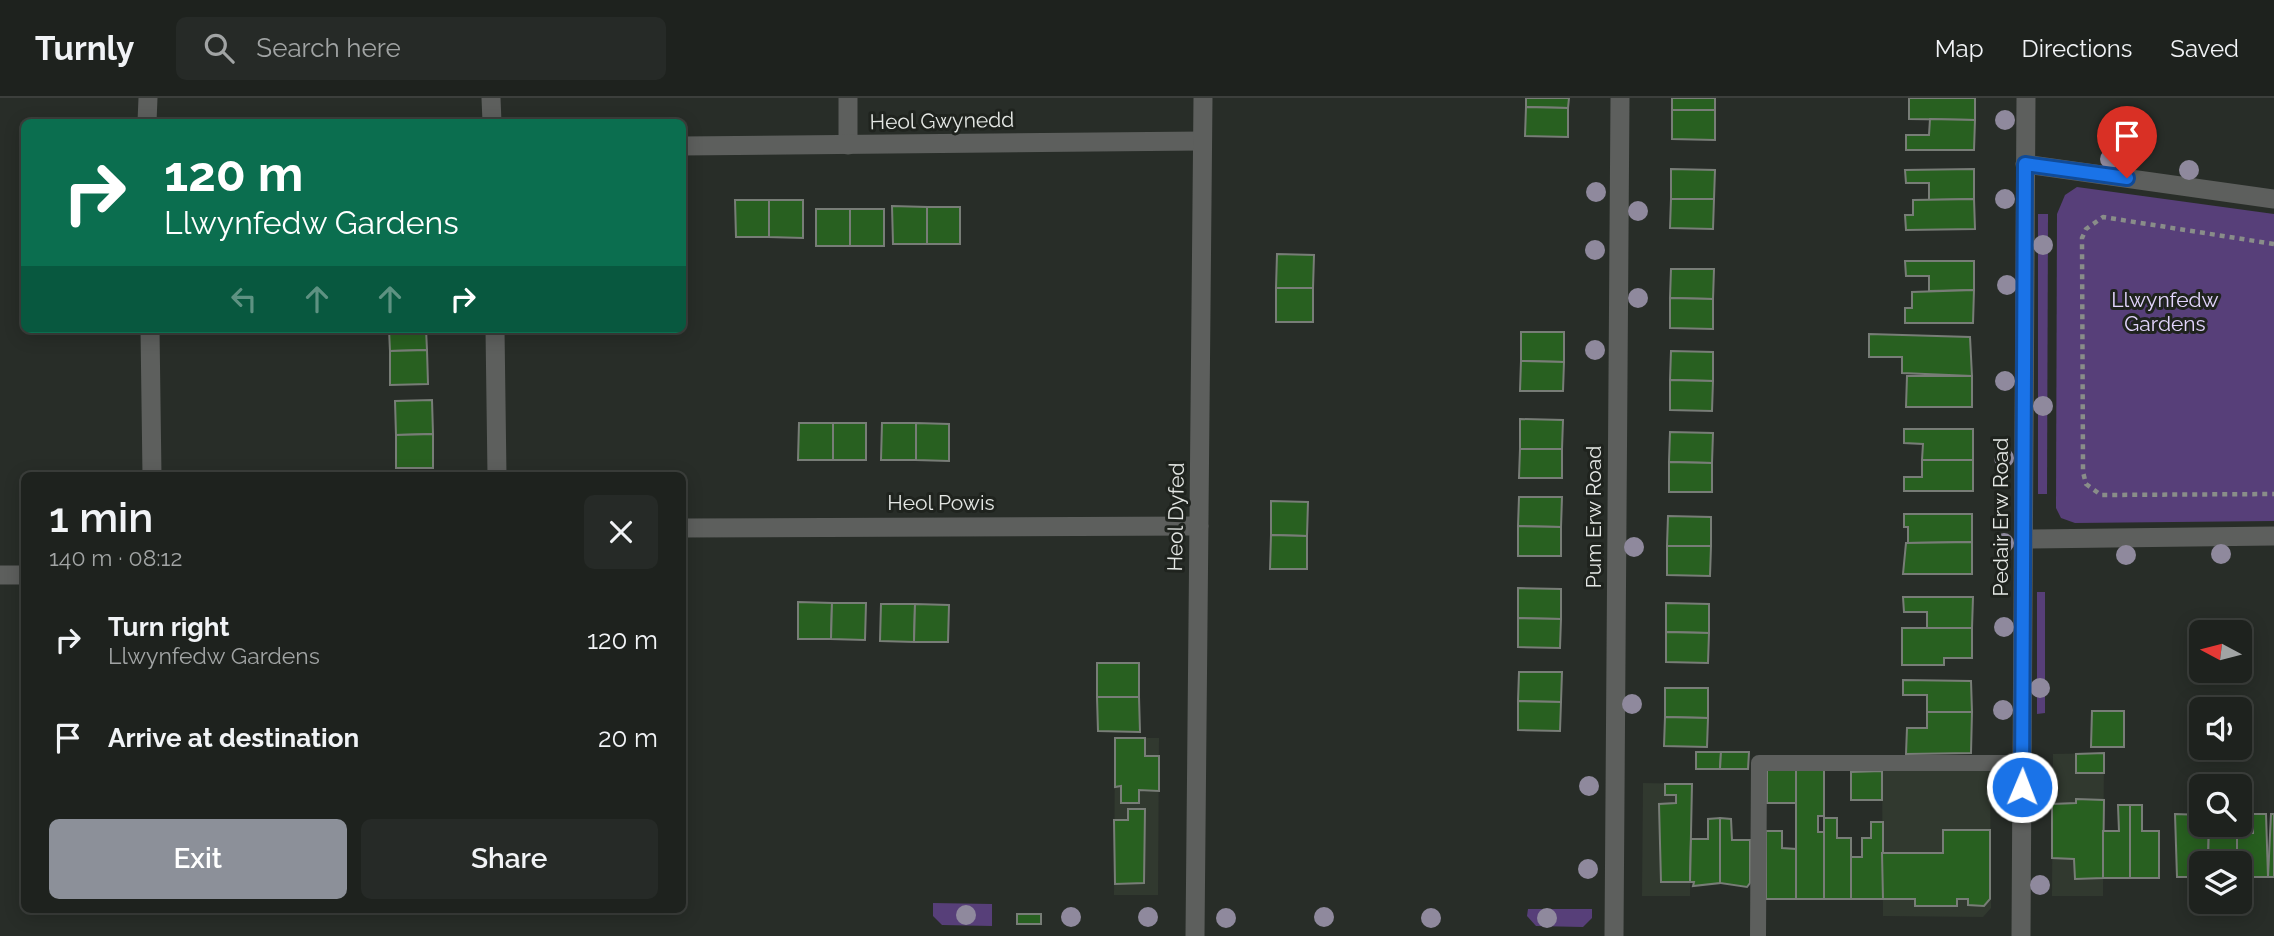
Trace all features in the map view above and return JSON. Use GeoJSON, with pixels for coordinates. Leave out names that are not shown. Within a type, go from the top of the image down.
{"type":"FeatureCollection","features":[{"type":"Feature","properties":{"kind":"street"},"geometry":{"type":"LineString","coordinates":[[147,119],[148,98]]}},
{"type":"Feature","properties":{"kind":"street"},"geometry":{"type":"LineString","coordinates":[[491,98],[492,119]]}},
{"type":"Feature","properties":{"kind":"street"},"geometry":{"type":"LineString","coordinates":[[848,98],[848,145]]}},
{"type":"Feature","properties":{"kind":"street","name":"Heol Dyfed"},"geometry":{"type":"LineString","coordinates":[[1195,936],[1203,98]]}},
{"type":"Feature","properties":{"kind":"street","name":"Pum Erw Road"},"geometry":{"type":"LineString","coordinates":[[1614,936],[1620,98]]}},
{"type":"Feature","properties":{"kind":"street","name":"Pedair Erw Road"},"geometry":{"type":"LineString","coordinates":[[2021,936],[2025,98]]}},
{"type":"Feature","properties":{"kind":"street","name":"Heol Gwynedd"},"geometry":{"type":"LineString","coordinates":[[686,146],[1202,141]]}},
{"type":"Feature","properties":{"kind":"street"},"geometry":{"type":"LineString","coordinates":[[2025,164],[2274,199]]}},
{"type":"Feature","properties":{"kind":"street"},"geometry":{"type":"LineString","coordinates":[[150,333],[152,472]]}},
{"type":"Feature","properties":{"kind":"street"},"geometry":{"type":"LineString","coordinates":[[495,333],[497,472]]}},
{"type":"Feature","properties":{"kind":"street","name":"Heol Powis"},"geometry":{"type":"LineString","coordinates":[[686,528],[1199,526]]}},
{"type":"Feature","properties":{"kind":"street"},"geometry":{"type":"LineString","coordinates":[[2024,539],[2274,536]]}},
{"type":"Feature","properties":{"kind":"street"},"geometry":{"type":"LineString","coordinates":[[0,575],[21,575]]}},
{"type":"Feature","properties":{"kind":"lane"},"geometry":{"type":"LineString","coordinates":[[1758,936],[1759,763],[2022,763]]}},
{"type":"Feature","properties":{"kind":"path"},"geometry":{"type":"LineString","coordinates":[[2274,244],[2103,217],[2086,229],[2082,238],[2083,472],[2086,484],[2101,495],[2274,494]]}},
{"type":"Feature","properties":{"kind":"shaded area"},"geometry":{"type":"Polygon","coordinates":[[[1115,738],[1159,738],[1158,895],[1114,895],[1115,738]]]}},
{"type":"Feature","properties":{"kind":"shaded area"},"geometry":{"type":"Polygon","coordinates":[[[2104,753],[2103,896],[2052,896],[2053,754],[2104,753]]]}},
{"type":"Feature","properties":{"kind":"shaded area"},"geometry":{"type":"Polygon","coordinates":[[[1882,771],[1990,771],[1991,908],[1983,917],[1883,916],[1882,771]]]}},
{"type":"Feature","properties":{"kind":"shaded area"},"geometry":{"type":"Polygon","coordinates":[[[1643,783],[1692,784],[1690,896],[1642,896],[1643,783]]]}},
{"type":"Feature","properties":{"kind":"green space","name":"Llwynfedw Gardens"},"geometry":{"type":"Polygon","coordinates":[[[2077,187],[2274,214],[2274,521],[2075,523],[2061,518],[2056,508],[2057,214],[2065,195],[2077,187]]]}},
{"type":"Feature","properties":{"kind":"green space"},"geometry":{"type":"Polygon","coordinates":[[[2038,214],[2048,214],[2047,494],[2038,494],[2038,214]]]}},
{"type":"Feature","properties":{"kind":"green space"},"geometry":{"type":"Polygon","coordinates":[[[2037,592],[2045,592],[2045,713],[2037,714],[2037,592]]]}},
{"type":"Feature","properties":{"kind":"green space"},"geometry":{"type":"Polygon","coordinates":[[[933,903],[992,904],[992,926],[942,925],[933,916],[933,903]]]}},
{"type":"Feature","properties":{"kind":"green space"},"geometry":{"type":"Polygon","coordinates":[[[1528,909],[1592,909],[1592,918],[1583,927],[1536,926],[1527,916],[1528,909]]]}},
{"type":"Feature","properties":{"kind":"building"},"geometry":{"type":"Polygon","coordinates":[[[1526,98],[1569,98],[1568,108],[1526,107],[1526,98]]]}},
{"type":"Feature","properties":{"kind":"building"},"geometry":{"type":"Polygon","coordinates":[[[1672,98],[1715,98],[1715,110],[1672,110],[1672,98]]]}},
{"type":"Feature","properties":{"kind":"building"},"geometry":{"type":"Polygon","coordinates":[[[1909,98],[1975,98],[1975,120],[1909,119],[1909,98]]]}},
{"type":"Feature","properties":{"kind":"building"},"geometry":{"type":"Polygon","coordinates":[[[1526,107],[1568,108],[1568,137],[1525,136],[1526,107]]]}},
{"type":"Feature","properties":{"kind":"building"},"geometry":{"type":"Polygon","coordinates":[[[1672,110],[1715,110],[1715,140],[1672,139],[1672,110]]]}},
{"type":"Feature","properties":{"kind":"building"},"geometry":{"type":"Polygon","coordinates":[[[1930,119],[1975,120],[1974,150],[1906,150],[1906,135],[1929,135],[1930,119]]]}},
{"type":"Feature","properties":{"kind":"building"},"geometry":{"type":"Polygon","coordinates":[[[1671,169],[1715,170],[1714,199],[1671,199],[1671,169]]]}},
{"type":"Feature","properties":{"kind":"building"},"geometry":{"type":"Polygon","coordinates":[[[1974,169],[1974,199],[1929,200],[1929,183],[1906,183],[1905,170],[1974,169]]]}},
{"type":"Feature","properties":{"kind":"building"},"geometry":{"type":"Polygon","coordinates":[[[1671,199],[1714,199],[1713,229],[1670,228],[1671,199]]]}},
{"type":"Feature","properties":{"kind":"building"},"geometry":{"type":"Polygon","coordinates":[[[1974,199],[1975,229],[1906,230],[1905,215],[1913,215],[1913,200],[1974,199]]]}},
{"type":"Feature","properties":{"kind":"building"},"geometry":{"type":"Polygon","coordinates":[[[735,200],[769,200],[769,237],[736,237],[735,200]]]}},
{"type":"Feature","properties":{"kind":"building"},"geometry":{"type":"Polygon","coordinates":[[[769,200],[803,200],[803,238],[769,237],[769,200]]]}},
{"type":"Feature","properties":{"kind":"building"},"geometry":{"type":"Polygon","coordinates":[[[892,206],[927,207],[927,244],[893,244],[892,206]]]}},
{"type":"Feature","properties":{"kind":"building"},"geometry":{"type":"Polygon","coordinates":[[[927,207],[960,207],[960,244],[927,244],[927,207]]]}},
{"type":"Feature","properties":{"kind":"building"},"geometry":{"type":"Polygon","coordinates":[[[816,209],[850,209],[850,246],[816,246],[816,209]]]}},
{"type":"Feature","properties":{"kind":"building"},"geometry":{"type":"Polygon","coordinates":[[[850,209],[884,209],[884,246],[850,246],[850,209]]]}},
{"type":"Feature","properties":{"kind":"building"},"geometry":{"type":"Polygon","coordinates":[[[1277,254],[1314,255],[1313,288],[1276,288],[1277,254]]]}},
{"type":"Feature","properties":{"kind":"building"},"geometry":{"type":"Polygon","coordinates":[[[1905,261],[1974,261],[1974,290],[1929,291],[1929,276],[1906,276],[1905,261]]]}},
{"type":"Feature","properties":{"kind":"building"},"geometry":{"type":"Polygon","coordinates":[[[1671,269],[1714,269],[1713,299],[1670,298],[1671,269]]]}},
{"type":"Feature","properties":{"kind":"building"},"geometry":{"type":"Polygon","coordinates":[[[1276,288],[1313,288],[1313,322],[1276,322],[1276,288]]]}},
{"type":"Feature","properties":{"kind":"building"},"geometry":{"type":"Polygon","coordinates":[[[1974,290],[1973,323],[1905,323],[1905,308],[1912,308],[1912,292],[1974,290]]]}},
{"type":"Feature","properties":{"kind":"building"},"geometry":{"type":"Polygon","coordinates":[[[1670,298],[1713,299],[1713,329],[1670,328],[1670,298]]]}},
{"type":"Feature","properties":{"kind":"building"},"geometry":{"type":"Polygon","coordinates":[[[1521,332],[1564,332],[1564,362],[1521,361],[1521,332]]]}},
{"type":"Feature","properties":{"kind":"building"},"geometry":{"type":"Polygon","coordinates":[[[389,333],[426,333],[427,350],[390,351],[389,333]]]}},
{"type":"Feature","properties":{"kind":"building"},"geometry":{"type":"Polygon","coordinates":[[[1869,334],[1970,337],[1972,376],[1902,373],[1902,357],[1869,357],[1869,334]]]}},
{"type":"Feature","properties":{"kind":"building"},"geometry":{"type":"Polygon","coordinates":[[[427,350],[428,384],[390,385],[390,351],[427,350]]]}},
{"type":"Feature","properties":{"kind":"building"},"geometry":{"type":"Polygon","coordinates":[[[1671,351],[1713,352],[1713,381],[1670,380],[1671,351]]]}},
{"type":"Feature","properties":{"kind":"building"},"geometry":{"type":"Polygon","coordinates":[[[1521,361],[1564,362],[1563,391],[1520,391],[1521,361]]]}},
{"type":"Feature","properties":{"kind":"building"},"geometry":{"type":"Polygon","coordinates":[[[1907,376],[1972,376],[1972,407],[1906,407],[1907,376]]]}},
{"type":"Feature","properties":{"kind":"building"},"geometry":{"type":"Polygon","coordinates":[[[1670,380],[1713,381],[1712,411],[1670,410],[1670,380]]]}},
{"type":"Feature","properties":{"kind":"building"},"geometry":{"type":"Polygon","coordinates":[[[432,400],[433,434],[396,435],[395,401],[432,400]]]}},
{"type":"Feature","properties":{"kind":"building"},"geometry":{"type":"Polygon","coordinates":[[[1520,419],[1563,420],[1562,449],[1520,449],[1520,419]]]}},
{"type":"Feature","properties":{"kind":"building"},"geometry":{"type":"Polygon","coordinates":[[[799,423],[833,423],[833,460],[798,460],[799,423]]]}},
{"type":"Feature","properties":{"kind":"building"},"geometry":{"type":"Polygon","coordinates":[[[833,423],[866,423],[866,460],[833,460],[833,423]]]}},
{"type":"Feature","properties":{"kind":"building"},"geometry":{"type":"Polygon","coordinates":[[[882,423],[916,423],[916,460],[881,460],[882,423]]]}},
{"type":"Feature","properties":{"kind":"building"},"geometry":{"type":"Polygon","coordinates":[[[916,423],[949,424],[949,461],[916,460],[916,423]]]}},
{"type":"Feature","properties":{"kind":"building"},"geometry":{"type":"Polygon","coordinates":[[[1904,429],[1973,429],[1973,460],[1922,460],[1923,444],[1904,443],[1904,429]]]}},
{"type":"Feature","properties":{"kind":"building"},"geometry":{"type":"Polygon","coordinates":[[[1670,432],[1713,433],[1712,463],[1669,462],[1670,432]]]}},
{"type":"Feature","properties":{"kind":"building"},"geometry":{"type":"Polygon","coordinates":[[[433,434],[433,468],[396,468],[396,435],[433,434]]]}},
{"type":"Feature","properties":{"kind":"building"},"geometry":{"type":"Polygon","coordinates":[[[1520,449],[1562,449],[1562,478],[1519,478],[1520,449]]]}},
{"type":"Feature","properties":{"kind":"building"},"geometry":{"type":"Polygon","coordinates":[[[1922,460],[1973,460],[1973,491],[1904,491],[1904,477],[1922,477],[1922,460]]]}},
{"type":"Feature","properties":{"kind":"building"},"geometry":{"type":"Polygon","coordinates":[[[1669,462],[1712,463],[1712,492],[1669,492],[1669,462]]]}},
{"type":"Feature","properties":{"kind":"building"},"geometry":{"type":"Polygon","coordinates":[[[1519,497],[1562,497],[1561,527],[1518,526],[1519,497]]]}},
{"type":"Feature","properties":{"kind":"building"},"geometry":{"type":"Polygon","coordinates":[[[1271,501],[1308,502],[1307,536],[1271,535],[1271,501]]]}},
{"type":"Feature","properties":{"kind":"building"},"geometry":{"type":"Polygon","coordinates":[[[1904,514],[1972,514],[1972,542],[1908,543],[1908,527],[1904,527],[1904,514]]]}},
{"type":"Feature","properties":{"kind":"building"},"geometry":{"type":"Polygon","coordinates":[[[1668,516],[1711,517],[1711,546],[1667,546],[1668,516]]]}},
{"type":"Feature","properties":{"kind":"building"},"geometry":{"type":"Polygon","coordinates":[[[1518,526],[1561,527],[1561,556],[1518,556],[1518,526]]]}},
{"type":"Feature","properties":{"kind":"building"},"geometry":{"type":"Polygon","coordinates":[[[1271,535],[1307,536],[1307,569],[1270,569],[1271,535]]]}},
{"type":"Feature","properties":{"kind":"building"},"geometry":{"type":"Polygon","coordinates":[[[1972,542],[1972,574],[1903,574],[1906,543],[1972,542]]]}},
{"type":"Feature","properties":{"kind":"building"},"geometry":{"type":"Polygon","coordinates":[[[1667,546],[1711,546],[1710,576],[1667,575],[1667,546]]]}},
{"type":"Feature","properties":{"kind":"building"},"geometry":{"type":"Polygon","coordinates":[[[1518,588],[1561,589],[1561,619],[1518,618],[1518,588]]]}},
{"type":"Feature","properties":{"kind":"building"},"geometry":{"type":"Polygon","coordinates":[[[1903,597],[1973,597],[1972,628],[1927,628],[1927,612],[1904,612],[1903,597]]]}},
{"type":"Feature","properties":{"kind":"building"},"geometry":{"type":"Polygon","coordinates":[[[798,602],[832,603],[831,639],[798,639],[798,602]]]}},
{"type":"Feature","properties":{"kind":"building"},"geometry":{"type":"Polygon","coordinates":[[[832,603],[866,603],[865,640],[831,639],[832,603]]]}},
{"type":"Feature","properties":{"kind":"building"},"geometry":{"type":"Polygon","coordinates":[[[1666,603],[1709,604],[1709,633],[1666,632],[1666,603]]]}},
{"type":"Feature","properties":{"kind":"building"},"geometry":{"type":"Polygon","coordinates":[[[881,604],[915,604],[914,642],[880,641],[881,604]]]}},
{"type":"Feature","properties":{"kind":"building"},"geometry":{"type":"Polygon","coordinates":[[[915,604],[949,605],[948,642],[914,642],[915,604]]]}},
{"type":"Feature","properties":{"kind":"building"},"geometry":{"type":"Polygon","coordinates":[[[1518,618],[1561,619],[1560,648],[1518,647],[1518,618]]]}},
{"type":"Feature","properties":{"kind":"building"},"geometry":{"type":"Polygon","coordinates":[[[1902,628],[1972,628],[1972,658],[1944,658],[1944,665],[1902,665],[1902,628]]]}},
{"type":"Feature","properties":{"kind":"building"},"geometry":{"type":"Polygon","coordinates":[[[1666,632],[1709,633],[1708,663],[1666,662],[1666,632]]]}},
{"type":"Feature","properties":{"kind":"building"},"geometry":{"type":"Polygon","coordinates":[[[1097,663],[1139,663],[1139,697],[1097,697],[1097,663]]]}},
{"type":"Feature","properties":{"kind":"building"},"geometry":{"type":"Polygon","coordinates":[[[1519,672],[1562,672],[1561,702],[1518,701],[1519,672]]]}},
{"type":"Feature","properties":{"kind":"building"},"geometry":{"type":"Polygon","coordinates":[[[1903,680],[1971,681],[1972,712],[1927,712],[1927,695],[1903,695],[1903,680]]]}},
{"type":"Feature","properties":{"kind":"building"},"geometry":{"type":"Polygon","coordinates":[[[1665,688],[1708,688],[1708,718],[1665,717],[1665,688]]]}},
{"type":"Feature","properties":{"kind":"building"},"geometry":{"type":"Polygon","coordinates":[[[1097,697],[1139,697],[1140,732],[1098,731],[1097,697]]]}},
{"type":"Feature","properties":{"kind":"building"},"geometry":{"type":"Polygon","coordinates":[[[1518,701],[1561,702],[1560,731],[1518,730],[1518,701]]]}},
{"type":"Feature","properties":{"kind":"building"},"geometry":{"type":"Polygon","coordinates":[[[2092,711],[2124,711],[2124,747],[2091,747],[2092,711]]]}},
{"type":"Feature","properties":{"kind":"building"},"geometry":{"type":"Polygon","coordinates":[[[1927,712],[1972,712],[1971,753],[1906,754],[1907,728],[1927,728],[1927,712]]]}},
{"type":"Feature","properties":{"kind":"building"},"geometry":{"type":"Polygon","coordinates":[[[1665,717],[1708,718],[1707,747],[1664,746],[1665,717]]]}},
{"type":"Feature","properties":{"kind":"building"},"geometry":{"type":"Polygon","coordinates":[[[1115,738],[1145,738],[1145,756],[1159,756],[1159,791],[1139,790],[1139,803],[1121,803],[1121,786],[1115,787],[1115,738]]]}},
{"type":"Feature","properties":{"kind":"building"},"geometry":{"type":"Polygon","coordinates":[[[1696,752],[1721,752],[1720,769],[1696,769],[1696,752]]]}},
{"type":"Feature","properties":{"kind":"building"},"geometry":{"type":"Polygon","coordinates":[[[1721,752],[1749,752],[1748,769],[1720,769],[1721,752]]]}},
{"type":"Feature","properties":{"kind":"building"},"geometry":{"type":"Polygon","coordinates":[[[2104,753],[2104,773],[2076,773],[2076,754],[2104,753]]]}},
{"type":"Feature","properties":{"kind":"building"},"geometry":{"type":"Polygon","coordinates":[[[1767,770],[1796,770],[1796,803],[1767,803],[1767,770]]]}},
{"type":"Feature","properties":{"kind":"building"},"geometry":{"type":"Polygon","coordinates":[[[1796,770],[1824,770],[1824,816],[1818,816],[1818,832],[1824,832],[1824,899],[1796,899],[1796,770]]]}},
{"type":"Feature","properties":{"kind":"building"},"geometry":{"type":"Polygon","coordinates":[[[1882,771],[1882,800],[1851,800],[1851,772],[1882,771]]]}},
{"type":"Feature","properties":{"kind":"building"},"geometry":{"type":"Polygon","coordinates":[[[1665,784],[1692,784],[1690,882],[1661,882],[1659,804],[1676,803],[1676,795],[1665,795],[1665,784]]]}},
{"type":"Feature","properties":{"kind":"building"},"geometry":{"type":"Polygon","coordinates":[[[2076,799],[2104,800],[2103,878],[2075,879],[2074,859],[2052,858],[2052,804],[2076,803],[2076,799]]]}},
{"type":"Feature","properties":{"kind":"building"},"geometry":{"type":"Polygon","coordinates":[[[2118,805],[2130,805],[2130,878],[2103,878],[2103,831],[2119,831],[2118,805]]]}},
{"type":"Feature","properties":{"kind":"building"},"geometry":{"type":"Polygon","coordinates":[[[2130,805],[2142,805],[2142,831],[2159,831],[2159,878],[2130,878],[2130,805]]]}},
{"type":"Feature","properties":{"kind":"building"},"geometry":{"type":"Polygon","coordinates":[[[1128,809],[1145,809],[1144,883],[1115,884],[1114,820],[1128,820],[1128,809]]]}},
{"type":"Feature","properties":{"kind":"building"},"geometry":{"type":"Polygon","coordinates":[[[2175,814],[2189,815],[2189,837],[2209,837],[2208,851],[2189,851],[2189,877],[2177,877],[2175,814]]]}},
{"type":"Feature","properties":{"kind":"building"},"geometry":{"type":"Polygon","coordinates":[[[2253,814],[2266,814],[2268,877],[2252,877],[2252,851],[2237,851],[2237,837],[2252,837],[2253,814]]]}},
{"type":"Feature","properties":{"kind":"building"},"geometry":{"type":"Polygon","coordinates":[[[2271,814],[2274,814],[2274,877],[2268,877],[2271,814]]]}},
{"type":"Feature","properties":{"kind":"building"},"geometry":{"type":"Polygon","coordinates":[[[1720,818],[1731,819],[1732,840],[1750,840],[1750,883],[1747,887],[1720,883],[1720,818]]]}},
{"type":"Feature","properties":{"kind":"building"},"geometry":{"type":"Polygon","coordinates":[[[1720,818],[1720,883],[1693,886],[1694,882],[1690,882],[1691,839],[1708,839],[1708,819],[1720,818]]]}},
{"type":"Feature","properties":{"kind":"building"},"geometry":{"type":"Polygon","coordinates":[[[1824,818],[1837,818],[1837,838],[1851,838],[1851,899],[1824,899],[1824,818]]]}},
{"type":"Feature","properties":{"kind":"building"},"geometry":{"type":"Polygon","coordinates":[[[1871,822],[1883,822],[1883,899],[1851,899],[1851,857],[1862,857],[1862,838],[1871,838],[1871,822]]]}},
{"type":"Feature","properties":{"kind":"building"},"geometry":{"type":"Polygon","coordinates":[[[1943,830],[1990,830],[1990,899],[1984,906],[1968,905],[1968,899],[1957,899],[1957,906],[1915,906],[1915,899],[1883,899],[1882,853],[1943,853],[1943,830]]]}},
{"type":"Feature","properties":{"kind":"building"},"geometry":{"type":"Polygon","coordinates":[[[1766,831],[1782,831],[1782,848],[1796,849],[1796,899],[1766,899],[1766,831]]]}},
{"type":"Feature","properties":{"kind":"building"},"geometry":{"type":"Polygon","coordinates":[[[2209,837],[2237,837],[2237,851],[2208,851],[2209,837]]]}},
{"type":"Feature","properties":{"kind":"building"},"geometry":{"type":"Polygon","coordinates":[[[1017,914],[1041,914],[1041,924],[1017,924],[1017,914]]]}},
{"type":"Feature","properties":{"kind":"route"},"geometry":{"type":"LineString","coordinates":[[2022,787],[2025,164],[2127,178]]}}]}
